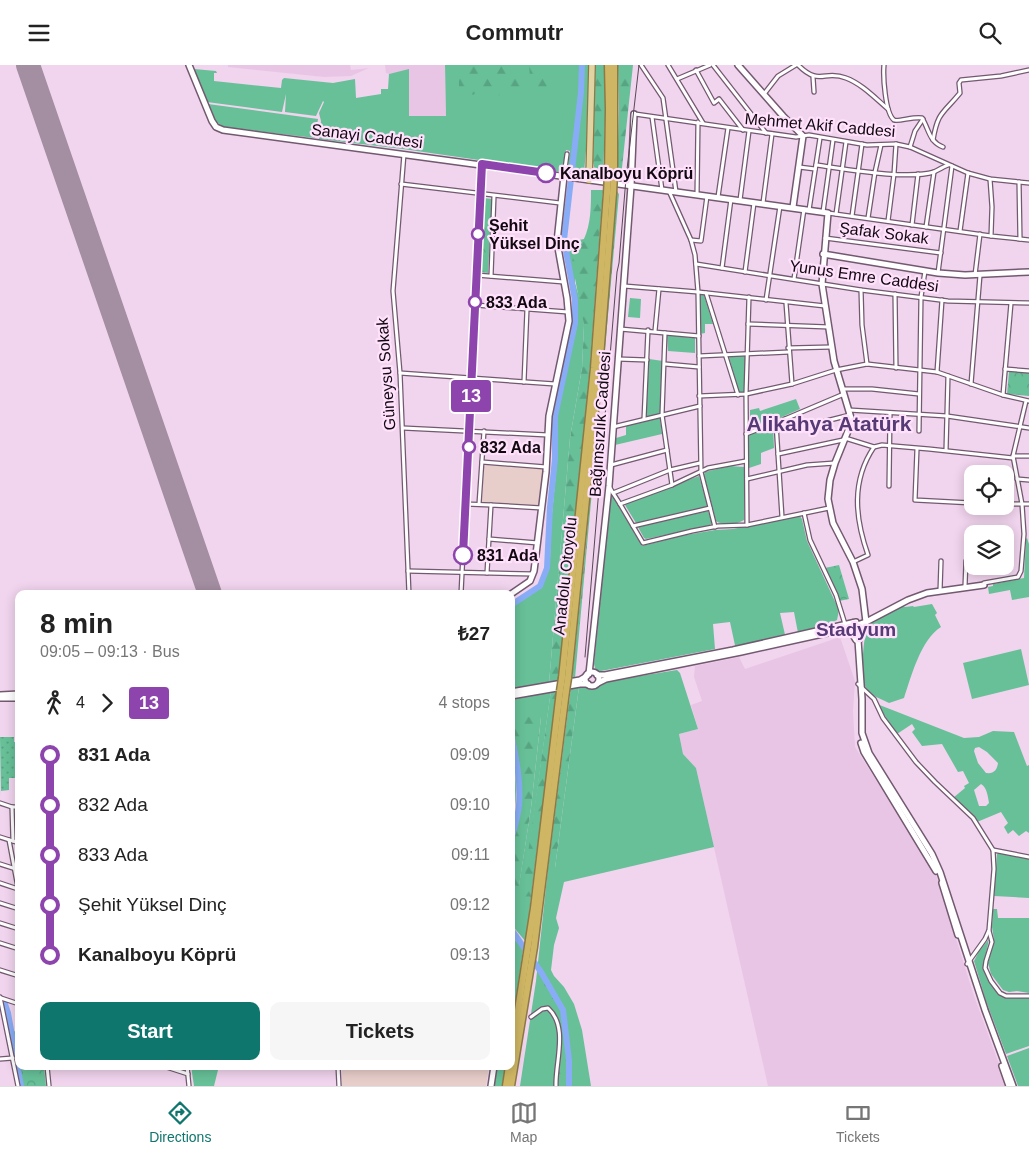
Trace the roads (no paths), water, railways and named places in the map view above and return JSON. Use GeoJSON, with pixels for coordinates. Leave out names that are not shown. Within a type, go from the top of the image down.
{"type":"FeatureCollection","features":[{"type":"Feature","properties":{"kind":"highway","name":"Anadolu Otoyolu"},"geometry":{"type":"LineString","coordinates":[[608,65],[611,175]]}},
{"type":"Feature","properties":{"kind":"highway","name":"Anadolu Otoyolu"},"geometry":{"type":"LineString","coordinates":[[515,1029],[565,678],[610,193],[614,65]]}},
{"type":"Feature","properties":{"kind":"highway","name":"Anadolu Otoyolu"},"geometry":{"type":"LineString","coordinates":[[513,1086],[534,947],[563,691]]}},
{"type":"Feature","properties":{"kind":"highway"},"geometry":{"type":"LineString","coordinates":[[506,1086],[509,1070]]}},
{"type":"Feature","properties":{"kind":"main road","name":"Sanayi Caddesi"},"geometry":{"type":"LineString","coordinates":[[189,65],[212,121],[220,129],[825,212]]}},
{"type":"Feature","properties":{"kind":"main road"},"geometry":{"type":"LineString","coordinates":[[586,179],[592,65]]}},
{"type":"Feature","properties":{"kind":"main road"},"geometry":{"type":"LineString","coordinates":[[738,65],[782,117],[803,136],[793,207]]}},
{"type":"Feature","properties":{"kind":"main road","name":"Bağımsızlık Caddesi"},"geometry":{"type":"LineString","coordinates":[[592,674],[591,663],[609,486],[631,186],[634,114]]}},
{"type":"Feature","properties":{"kind":"main road"},"geometry":{"type":"LineString","coordinates":[[515,591],[527,583],[534,574],[548,435],[555,385],[568,329],[568,312],[558,250],[560,203],[565,176]]}},
{"type":"Feature","properties":{"kind":"main road"},"geometry":{"type":"LineString","coordinates":[[825,212],[822,284],[836,370],[850,413],[850,426],[835,463],[830,486],[829,508],[836,529],[853,562],[862,589],[866,620],[857,640]]}},
{"type":"Feature","properties":{"kind":"main road"},"geometry":{"type":"LineString","coordinates":[[823,254],[938,273],[978,275],[1029,272]]}},
{"type":"Feature","properties":{"kind":"main road"},"geometry":{"type":"LineString","coordinates":[[940,590],[984,584]]}},
{"type":"Feature","properties":{"kind":"main road"},"geometry":{"type":"LineString","coordinates":[[515,692],[580,683],[592,686],[606,679],[845,627],[866,620],[908,598],[926,591],[984,584]]}},
{"type":"Feature","properties":{"kind":"main road"},"geometry":{"type":"LineString","coordinates":[[855,624],[864,743],[868,753],[932,854],[945,883],[968,962],[1011,1086]]}},
{"type":"Feature","properties":{"kind":"main road"},"geometry":{"type":"LineString","coordinates":[[845,627],[857,640]]}},
{"type":"Feature","properties":{"kind":"main road"},"geometry":{"type":"LineString","coordinates":[[515,695],[580,680],[592,674],[605,675],[741,651]]}},
{"type":"Feature","properties":{"kind":"main road"},"geometry":{"type":"LineString","coordinates":[[592,674],[599,679],[598,683]]}},
{"type":"Feature","properties":{"kind":"main road"},"geometry":{"type":"LineString","coordinates":[[588,684],[586,681],[592,674]]}},
{"type":"Feature","properties":{"kind":"main road"},"geometry":{"type":"LineString","coordinates":[[0,696],[15,696]]}},
{"type":"Feature","properties":{"kind":"main road"},"geometry":{"type":"LineString","coordinates":[[491,1086],[493,1070]]}},
{"type":"Feature","properties":{"kind":"street"},"geometry":{"type":"LineString","coordinates":[[641,65],[663,98],[676,192]]}},
{"type":"Feature","properties":{"kind":"street"},"geometry":{"type":"LineString","coordinates":[[668,65],[704,123]]}},
{"type":"Feature","properties":{"kind":"street"},"geometry":{"type":"LineString","coordinates":[[677,79],[711,65],[767,133]]}},
{"type":"Feature","properties":{"kind":"street"},"geometry":{"type":"LineString","coordinates":[[764,94],[778,76],[796,65],[813,77],[844,77],[857,83],[888,109],[896,120],[918,117],[923,119],[933,140],[943,147]]}},
{"type":"Feature","properties":{"kind":"street"},"geometry":{"type":"LineString","coordinates":[[884,65],[888,109]]}},
{"type":"Feature","properties":{"kind":"street"},"geometry":{"type":"LineString","coordinates":[[696,70],[714,103],[719,99],[743,130]]}},
{"type":"Feature","properties":{"kind":"street"},"geometry":{"type":"LineString","coordinates":[[933,140],[938,118],[959,94],[961,80],[1001,76],[1029,70]]}},
{"type":"Feature","properties":{"kind":"street"},"geometry":{"type":"LineString","coordinates":[[813,77],[814,91]]}},
{"type":"Feature","properties":{"kind":"street","name":"Mehmet Akif Caddesi"},"geometry":{"type":"LineString","coordinates":[[634,114],[796,137],[808,135],[862,144],[896,144],[910,147],[968,173],[990,179],[1029,183]]}},
{"type":"Feature","properties":{"kind":"street"},"geometry":{"type":"LineString","coordinates":[[652,117],[662,190]]}},
{"type":"Feature","properties":{"kind":"street"},"geometry":{"type":"LineString","coordinates":[[910,147],[915,131],[923,119]]}},
{"type":"Feature","properties":{"kind":"street"},"geometry":{"type":"LineString","coordinates":[[697,195],[698,122]]}},
{"type":"Feature","properties":{"kind":"street"},"geometry":{"type":"LineString","coordinates":[[718,197],[728,128]]}},
{"type":"Feature","properties":{"kind":"street"},"geometry":{"type":"LineString","coordinates":[[740,200],[748,131]]}},
{"type":"Feature","properties":{"kind":"street"},"geometry":{"type":"LineString","coordinates":[[763,203],[772,134]]}},
{"type":"Feature","properties":{"kind":"street"},"geometry":{"type":"LineString","coordinates":[[794,279],[820,138]]}},
{"type":"Feature","properties":{"kind":"street"},"geometry":{"type":"LineString","coordinates":[[833,140],[825,212],[1029,240]]}},
{"type":"Feature","properties":{"kind":"street"},"geometry":{"type":"LineString","coordinates":[[836,214],[846,142]]}},
{"type":"Feature","properties":{"kind":"street"},"geometry":{"type":"LineString","coordinates":[[852,216],[862,144]]}},
{"type":"Feature","properties":{"kind":"street"},"geometry":{"type":"LineString","coordinates":[[888,221],[896,144]]}},
{"type":"Feature","properties":{"kind":"street"},"geometry":{"type":"LineString","coordinates":[[868,218],[881,145]]}},
{"type":"Feature","properties":{"kind":"street","name":"Güneysu Sokak"},"geometry":{"type":"LineString","coordinates":[[404,154],[392,291],[400,373],[409,590]]}},
{"type":"Feature","properties":{"kind":"street"},"geometry":{"type":"LineString","coordinates":[[565,176],[567,154]]}},
{"type":"Feature","properties":{"kind":"street"},"geometry":{"type":"LineString","coordinates":[[461,590],[482,164]]}},
{"type":"Feature","properties":{"kind":"street"},"geometry":{"type":"LineString","coordinates":[[798,167],[829,167],[894,174],[918,174],[934,172],[950,165],[938,273]]}},
{"type":"Feature","properties":{"kind":"street"},"geometry":{"type":"LineString","coordinates":[[926,227],[934,172]]}},
{"type":"Feature","properties":{"kind":"street"},"geometry":{"type":"LineString","coordinates":[[960,231],[968,173]]}},
{"type":"Feature","properties":{"kind":"street"},"geometry":{"type":"LineString","coordinates":[[912,225],[918,174]]}},
{"type":"Feature","properties":{"kind":"street"},"geometry":{"type":"LineString","coordinates":[[990,179],[992,207],[991,236]]}},
{"type":"Feature","properties":{"kind":"street"},"geometry":{"type":"LineString","coordinates":[[1019,182],[1020,239]]}},
{"type":"Feature","properties":{"kind":"street"},"geometry":{"type":"LineString","coordinates":[[401,185],[560,203]]}},
{"type":"Feature","properties":{"kind":"street"},"geometry":{"type":"LineString","coordinates":[[669,191],[691,240],[696,264],[699,337],[700,463],[716,527]]}},
{"type":"Feature","properties":{"kind":"street"},"geometry":{"type":"LineString","coordinates":[[491,276],[494,196]]}},
{"type":"Feature","properties":{"kind":"street"},"geometry":{"type":"LineString","coordinates":[[691,240],[701,241],[707,196]]}},
{"type":"Feature","properties":{"kind":"street"},"geometry":{"type":"LineString","coordinates":[[722,268],[730,199]]}},
{"type":"Feature","properties":{"kind":"street"},"geometry":{"type":"LineString","coordinates":[[745,271],[754,202]]}},
{"type":"Feature","properties":{"kind":"street"},"geometry":{"type":"LineString","coordinates":[[766,300],[780,205]]}},
{"type":"Feature","properties":{"kind":"street"},"geometry":{"type":"LineString","coordinates":[[971,384],[980,234]]}},
{"type":"Feature","properties":{"kind":"street","name":"Şafak Sokak"},"geometry":{"type":"LineString","coordinates":[[824,238],[940,253]]}},
{"type":"Feature","properties":{"kind":"street","name":"Yunus Emre Caddesi"},"geometry":{"type":"LineString","coordinates":[[696,264],[822,284],[942,300],[1029,303]]}},
{"type":"Feature","properties":{"kind":"street"},"geometry":{"type":"LineString","coordinates":[[919,431],[920,297],[925,271]]}},
{"type":"Feature","properties":{"kind":"street"},"geometry":{"type":"LineString","coordinates":[[476,275],[564,282]]}},
{"type":"Feature","properties":{"kind":"street"},"geometry":{"type":"LineString","coordinates":[[623,286],[825,306]]}},
{"type":"Feature","properties":{"kind":"street"},"geometry":{"type":"LineString","coordinates":[[655,331],[659,289]]}},
{"type":"Feature","properties":{"kind":"street"},"geometry":{"type":"LineString","coordinates":[[861,289],[862,325],[867,364]]}},
{"type":"Feature","properties":{"kind":"street"},"geometry":{"type":"LineString","coordinates":[[706,293],[738,395]]}},
{"type":"Feature","properties":{"kind":"street"},"geometry":{"type":"LineString","coordinates":[[895,294],[896,368]]}},
{"type":"Feature","properties":{"kind":"street"},"geometry":{"type":"LineString","coordinates":[[747,525],[746,394],[749,297]]}},
{"type":"Feature","properties":{"kind":"street"},"geometry":{"type":"LineString","coordinates":[[937,372],[942,300]]}},
{"type":"Feature","properties":{"kind":"street"},"geometry":{"type":"LineString","coordinates":[[786,303],[792,384]]}},
{"type":"Feature","properties":{"kind":"street"},"geometry":{"type":"LineString","coordinates":[[1003,395],[1011,303]]}},
{"type":"Feature","properties":{"kind":"street"},"geometry":{"type":"LineString","coordinates":[[475,305],[568,312]]}},
{"type":"Feature","properties":{"kind":"street"},"geometry":{"type":"LineString","coordinates":[[524,382],[527,309]]}},
{"type":"Feature","properties":{"kind":"street"},"geometry":{"type":"LineString","coordinates":[[748,324],[829,327]]}},
{"type":"Feature","properties":{"kind":"street"},"geometry":{"type":"LineString","coordinates":[[620,329],[655,331],[699,337]]}},
{"type":"Feature","properties":{"kind":"street"},"geometry":{"type":"LineString","coordinates":[[644,419],[648,331]]}},
{"type":"Feature","properties":{"kind":"street"},"geometry":{"type":"LineString","coordinates":[[665,333],[662,415],[672,485]]}},
{"type":"Feature","properties":{"kind":"street"},"geometry":{"type":"LineString","coordinates":[[699,356],[832,347]]}},
{"type":"Feature","properties":{"kind":"street"},"geometry":{"type":"LineString","coordinates":[[618,359],[647,360]]}},
{"type":"Feature","properties":{"kind":"street"},"geometry":{"type":"LineString","coordinates":[[665,364],[699,367]]}},
{"type":"Feature","properties":{"kind":"street"},"geometry":{"type":"LineString","coordinates":[[699,396],[746,394],[792,384],[836,370],[867,364],[937,372],[1003,395],[1028,401],[1019,427],[1013,457],[1027,534],[1020,575],[984,584]]}},
{"type":"Feature","properties":{"kind":"street"},"geometry":{"type":"LineString","coordinates":[[1005,369],[1029,371]]}},
{"type":"Feature","properties":{"kind":"street"},"geometry":{"type":"LineString","coordinates":[[400,373],[555,385]]}},
{"type":"Feature","properties":{"kind":"street"},"geometry":{"type":"LineString","coordinates":[[946,450],[948,376]]}},
{"type":"Feature","properties":{"kind":"street"},"geometry":{"type":"LineString","coordinates":[[746,434],[776,423],[843,392],[872,389],[920,394]]}},
{"type":"Feature","properties":{"kind":"street"},"geometry":{"type":"LineString","coordinates":[[613,427],[700,406]]}},
{"type":"Feature","properties":{"kind":"street"},"geometry":{"type":"LineString","coordinates":[[785,419],[790,428],[794,429],[850,413],[890,413],[947,416],[1029,428]]}},
{"type":"Feature","properties":{"kind":"street"},"geometry":{"type":"LineString","coordinates":[[889,486],[890,413]]}},
{"type":"Feature","properties":{"kind":"street"},"geometry":{"type":"LineString","coordinates":[[776,423],[782,517]]}},
{"type":"Feature","properties":{"kind":"street"},"geometry":{"type":"LineString","coordinates":[[403,428],[548,435]]}},
{"type":"Feature","properties":{"kind":"street"},"geometry":{"type":"LineString","coordinates":[[479,504],[484,431]]}},
{"type":"Feature","properties":{"kind":"street"},"geometry":{"type":"LineString","coordinates":[[778,454],[845,439],[874,447],[882,445],[1013,457],[1029,456]]}},
{"type":"Feature","properties":{"kind":"street"},"geometry":{"type":"LineString","coordinates":[[853,562],[868,555],[858,517],[857,494],[860,476],[874,447]]}},
{"type":"Feature","properties":{"kind":"street"},"geometry":{"type":"LineString","coordinates":[[917,449],[915,500],[964,503]]}},
{"type":"Feature","properties":{"kind":"street"},"geometry":{"type":"LineString","coordinates":[[610,465],[667,450]]}},
{"type":"Feature","properties":{"kind":"street"},"geometry":{"type":"LineString","coordinates":[[620,504],[672,485],[708,469],[746,461]]}},
{"type":"Feature","properties":{"kind":"street"},"geometry":{"type":"LineString","coordinates":[[482,462],[546,467]]}},
{"type":"Feature","properties":{"kind":"street"},"geometry":{"type":"LineString","coordinates":[[613,493],[670,470],[700,463]]}},
{"type":"Feature","properties":{"kind":"street"},"geometry":{"type":"LineString","coordinates":[[747,479],[818,463],[835,463]]}},
{"type":"Feature","properties":{"kind":"street"},"geometry":{"type":"LineString","coordinates":[[1017,479],[1029,480]]}},
{"type":"Feature","properties":{"kind":"street"},"geometry":{"type":"LineString","coordinates":[[609,486],[643,543],[716,527],[747,525],[829,508]]}},
{"type":"Feature","properties":{"kind":"street"},"geometry":{"type":"LineString","coordinates":[[466,504],[542,508]]}},
{"type":"Feature","properties":{"kind":"street"},"geometry":{"type":"LineString","coordinates":[[1014,504],[1029,504]]}},
{"type":"Feature","properties":{"kind":"street"},"geometry":{"type":"LineString","coordinates":[[487,573],[490,505]]}},
{"type":"Feature","properties":{"kind":"street"},"geometry":{"type":"LineString","coordinates":[[633,526],[710,508]]}},
{"type":"Feature","properties":{"kind":"street"},"geometry":{"type":"LineString","coordinates":[[804,513],[810,540],[836,595],[845,627]]}},
{"type":"Feature","properties":{"kind":"street"},"geometry":{"type":"LineString","coordinates":[[489,539],[538,543]]}},
{"type":"Feature","properties":{"kind":"street"},"geometry":{"type":"LineString","coordinates":[[940,590],[942,561]]}},
{"type":"Feature","properties":{"kind":"street"},"geometry":{"type":"LineString","coordinates":[[408,571],[534,574]]}},
{"type":"Feature","properties":{"kind":"street"},"geometry":{"type":"LineString","coordinates":[[965,575],[965,586]]}},
{"type":"Feature","properties":{"kind":"street"},"geometry":{"type":"LineString","coordinates":[[860,685],[874,699],[883,718],[906,750],[935,782],[973,818],[993,849],[994,869],[989,930],[992,942],[985,968],[991,981],[1000,993],[1006,996],[1029,996]]}},
{"type":"Feature","properties":{"kind":"street"},"geometry":{"type":"LineString","coordinates":[[0,803],[12,807],[11,841],[15,874]]}},
{"type":"Feature","properties":{"kind":"street"},"geometry":{"type":"LineString","coordinates":[[0,837],[15,842]]}},
{"type":"Feature","properties":{"kind":"street"},"geometry":{"type":"LineString","coordinates":[[993,849],[1029,857]]}},
{"type":"Feature","properties":{"kind":"street"},"geometry":{"type":"LineString","coordinates":[[0,864],[14,868]]}},
{"type":"Feature","properties":{"kind":"street"},"geometry":{"type":"LineString","coordinates":[[0,883],[15,890]]}},
{"type":"Feature","properties":{"kind":"street"},"geometry":{"type":"LineString","coordinates":[[0,903],[15,908]]}},
{"type":"Feature","properties":{"kind":"street"},"geometry":{"type":"LineString","coordinates":[[0,923],[15,928]]}},
{"type":"Feature","properties":{"kind":"street"},"geometry":{"type":"LineString","coordinates":[[968,962],[985,939],[989,930]]}},
{"type":"Feature","properties":{"kind":"street"},"geometry":{"type":"LineString","coordinates":[[0,943],[15,948]]}},
{"type":"Feature","properties":{"kind":"street"},"geometry":{"type":"LineString","coordinates":[[0,970],[15,974]]}},
{"type":"Feature","properties":{"kind":"street"},"geometry":{"type":"LineString","coordinates":[[0,997],[15,1003]]}},
{"type":"Feature","properties":{"kind":"street"},"geometry":{"type":"LineString","coordinates":[[0,997],[15,1065]]}},
{"type":"Feature","properties":{"kind":"street"},"geometry":{"type":"LineString","coordinates":[[531,1017],[542,1009],[548,1008],[558,1024],[559,1041],[556,1086]]}},
{"type":"Feature","properties":{"kind":"street"},"geometry":{"type":"LineString","coordinates":[[0,1059],[14,1058]]}},
{"type":"Feature","properties":{"kind":"street"},"geometry":{"type":"LineString","coordinates":[[16,1070],[18,1086]]}},
{"type":"Feature","properties":{"kind":"street"},"geometry":{"type":"LineString","coordinates":[[47,1070],[49,1086]]}},
{"type":"Feature","properties":{"kind":"street"},"geometry":{"type":"LineString","coordinates":[[176,1070],[188,1074]]}},
{"type":"Feature","properties":{"kind":"street"},"geometry":{"type":"LineString","coordinates":[[188,1070],[189,1086]]}},
{"type":"Feature","properties":{"kind":"street"},"geometry":{"type":"LineString","coordinates":[[338,1070],[339,1086]]}},
{"type":"Feature","properties":{"kind":"waterway"},"geometry":{"type":"LineString","coordinates":[[515,602],[540,586],[547,568],[555,459],[555,416],[575,323],[575,300],[564,240],[581,92],[582,65]]}},
{"type":"Feature","properties":{"kind":"waterway"},"geometry":{"type":"LineString","coordinates":[[515,754],[519,787],[519,805],[515,825]]}},
{"type":"Feature","properties":{"kind":"waterway"},"geometry":{"type":"LineString","coordinates":[[515,935],[541,972],[563,1010],[569,1060],[569,1086]]}},
{"type":"Feature","properties":{"kind":"waterway"},"geometry":{"type":"LineString","coordinates":[[4,1001],[15,1052]]}},
{"type":"Feature","properties":{"kind":"waterway"},"geometry":{"type":"LineString","coordinates":[[18,1070],[21,1086]]}},
{"type":"Feature","properties":{"kind":"tram line"},"geometry":{"type":"LineString","coordinates":[[585,657],[617,272],[639,65]]}},
{"type":"Feature","properties":{"kind":"place","name":"Kanalboyu Köprü"},"geometry":{"type":"Point","coordinates":[546,173]}},
{"type":"Feature","properties":{"kind":"place","name":"Şehit Yüksel Dinç"},"geometry":{"type":"Point","coordinates":[478,234]}},
{"type":"Feature","properties":{"kind":"place","name":"833 Ada"},"geometry":{"type":"Point","coordinates":[475,302]}},
{"type":"Feature","properties":{"kind":"place","name":"832 Ada"},"geometry":{"type":"Point","coordinates":[469,447]}},
{"type":"Feature","properties":{"kind":"place","name":"831 Ada"},"geometry":{"type":"Point","coordinates":[463,555]}},
{"type":"Feature","properties":{"kind":"district","name":"Alikahya Atatürk"},"geometry":{"type":"Point","coordinates":[829,423]}},
{"type":"Feature","properties":{"kind":"district","name":"Stadyum"},"geometry":{"type":"Point","coordinates":[856,629]}}]}
